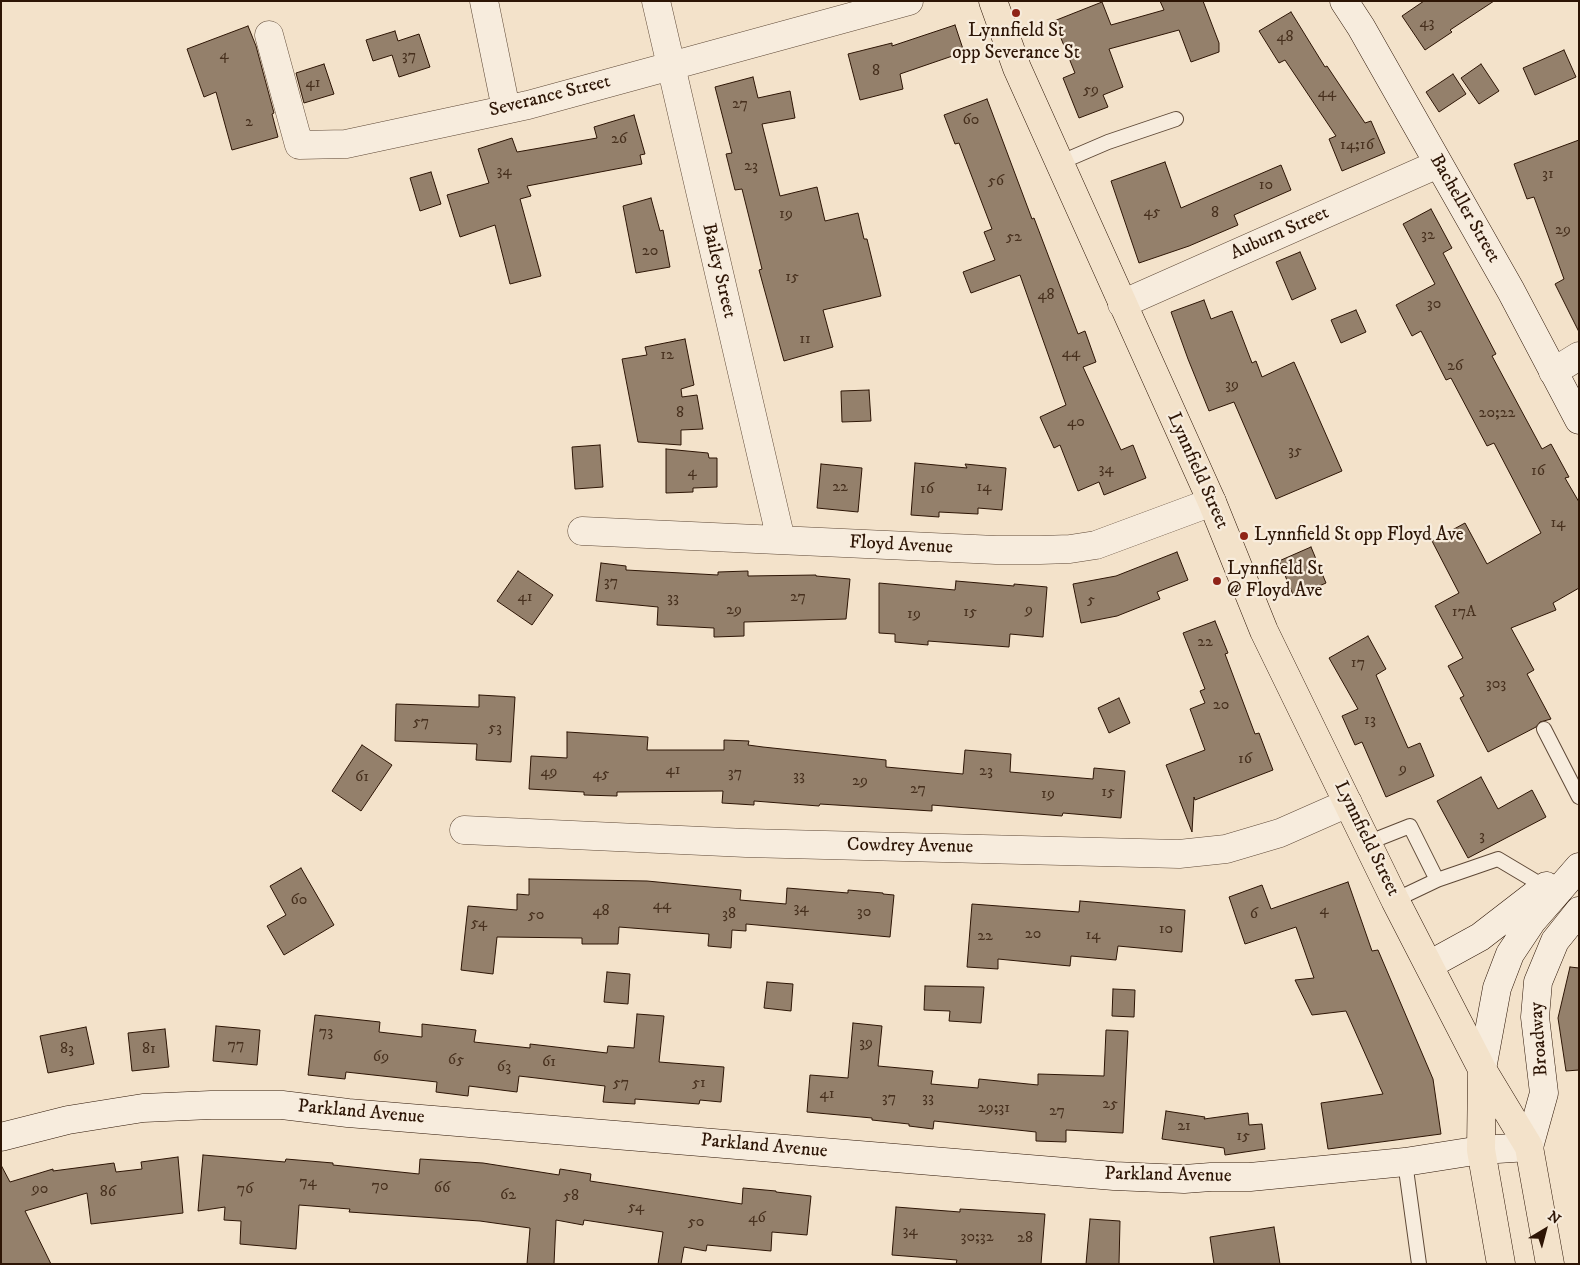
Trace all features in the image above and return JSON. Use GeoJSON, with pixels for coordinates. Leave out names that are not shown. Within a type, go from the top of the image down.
{"type":"FeatureCollection","features":[{"type":"Feature","properties":{"kind":"main road","name":"Lynnfield Street"},"geometry":{"type":"LineString","coordinates":[[994,1],[1017,68],[1212,502],[1264,631],[1395,900],[1482,1069]]}},
{"type":"Feature","properties":{"kind":"main road","name":"Broadway"},"geometry":{"type":"LineString","coordinates":[[1482,1069],[1529,1147],[1550,1264]]}},
{"type":"Feature","properties":{"kind":"main road"},"geometry":{"type":"LineString","coordinates":[[1482,1069],[1481,1150],[1501,1264]]}},
{"type":"Feature","properties":{"kind":"street"},"geometry":{"type":"LineString","coordinates":[[484,1],[506,109]]}},
{"type":"Feature","properties":{"kind":"street","name":"Bailey Street"},"geometry":{"type":"LineString","coordinates":[[656,1],[781,540]]}},
{"type":"Feature","properties":{"kind":"street","name":"Severance Street"},"geometry":{"type":"LineString","coordinates":[[269,35],[299,146],[346,144],[506,109],[909,1]]}},
{"type":"Feature","properties":{"kind":"street","name":"Bacheller Street"},"geometry":{"type":"LineString","coordinates":[[1344,1],[1361,27],[1511,291],[1579,420]]}},
{"type":"Feature","properties":{"kind":"street","name":"Auburn Street"},"geometry":{"type":"LineString","coordinates":[[1122,304],[1438,164]]}},
{"type":"Feature","properties":{"kind":"street"},"geometry":{"type":"LineString","coordinates":[[1553,372],[1579,356]]}},
{"type":"Feature","properties":{"kind":"street","name":"Floyd Avenue"},"geometry":{"type":"LineString","coordinates":[[582,531],[996,550],[1070,549],[1096,545],[1212,502]]}},
{"type":"Feature","properties":{"kind":"street","name":"Cowdrey Avenue"},"geometry":{"type":"LineString","coordinates":[[464,830],[746,843],[1179,854],[1226,849],[1280,833],[1348,803]]}},
{"type":"Feature","properties":{"kind":"street"},"geometry":{"type":"LineString","coordinates":[[1429,966],[1480,937],[1579,860]]}},
{"type":"Feature","properties":{"kind":"street"},"geometry":{"type":"LineString","coordinates":[[1482,1069],[1497,988],[1510,954],[1532,921],[1579,867]]}},
{"type":"Feature","properties":{"kind":"street","name":"Broadway"},"geometry":{"type":"LineString","coordinates":[[1529,1147],[1544,1093],[1535,1017],[1538,982],[1555,941],[1579,911]]}},
{"type":"Feature","properties":{"kind":"street","name":"Parkland Avenue"},"geometry":{"type":"LineString","coordinates":[[1,1137],[68,1120],[143,1108],[211,1104],[282,1105],[348,1113],[1124,1176],[1184,1179],[1211,1176],[1250,1177],[1405,1162],[1481,1150],[1529,1147]]}},
{"type":"Feature","properties":{"kind":"lane"},"geometry":{"type":"LineString","coordinates":[[1059,163],[1108,142],[1176,119]]}},
{"type":"Feature","properties":{"kind":"lane"},"geometry":{"type":"LineString","coordinates":[[1544,729],[1579,797]]}},
{"type":"Feature","properties":{"kind":"lane"},"geometry":{"type":"LineString","coordinates":[[1367,843],[1410,826],[1437,880]]}},
{"type":"Feature","properties":{"kind":"lane"},"geometry":{"type":"LineString","coordinates":[[1395,900],[1437,880],[1498,859],[1545,887]]}},
{"type":"Feature","properties":{"kind":"lane"},"geometry":{"type":"LineString","coordinates":[[1405,1162],[1419,1264]]}},
{"type":"Feature","properties":{"kind":"building"},"geometry":{"type":"Polygon","coordinates":[[[1160,1],[1203,1],[1219,43],[1219,52],[1191,62],[1179,30],[1109,49],[1123,87],[1103,95],[1108,107],[1079,118],[1063,78],[1075,73],[1054,21],[1102,2],[1111,25],[1164,10],[1160,1]]]}},
{"type":"Feature","properties":{"kind":"building"},"geometry":{"type":"Polygon","coordinates":[[[1424,1],[1494,1],[1450,30],[1452,32],[1425,50],[1402,16],[1424,1]]]}},
{"type":"Feature","properties":{"kind":"building"},"geometry":{"type":"Polygon","coordinates":[[[1291,12],[1325,67],[1327,66],[1365,123],[1371,121],[1385,153],[1342,171],[1329,139],[1336,136],[1285,60],[1279,63],[1259,31],[1291,12]]]}},
{"type":"Feature","properties":{"kind":"building"},"geometry":{"type":"Polygon","coordinates":[[[955,25],[964,52],[900,74],[903,89],[860,100],[848,54],[892,43],[892,46],[955,25]]]}},
{"type":"Feature","properties":{"kind":"building"},"geometry":{"type":"Polygon","coordinates":[[[248,26],[256,46],[274,113],[272,114],[278,137],[232,150],[216,92],[204,97],[187,49],[248,26]]]}},
{"type":"Feature","properties":{"kind":"building"},"geometry":{"type":"Polygon","coordinates":[[[395,31],[398,41],[419,34],[430,67],[399,77],[392,55],[373,61],[366,40],[395,31]]]}},
{"type":"Feature","properties":{"kind":"building"},"geometry":{"type":"Polygon","coordinates":[[[1564,50],[1576,77],[1535,95],[1523,68],[1564,50]]]}},
{"type":"Feature","properties":{"kind":"building"},"geometry":{"type":"Polygon","coordinates":[[[324,64],[334,94],[304,103],[296,73],[324,64]]]}},
{"type":"Feature","properties":{"kind":"building"},"geometry":{"type":"Polygon","coordinates":[[[1481,64],[1499,91],[1479,104],[1461,78],[1481,64]]]}},
{"type":"Feature","properties":{"kind":"building"},"geometry":{"type":"Polygon","coordinates":[[[1453,74],[1466,94],[1439,112],[1426,92],[1453,74]]]}},
{"type":"Feature","properties":{"kind":"building"},"geometry":{"type":"Polygon","coordinates":[[[753,77],[758,98],[790,91],[795,118],[762,124],[780,196],[817,187],[825,221],[858,213],[864,239],[867,239],[881,296],[823,310],[833,347],[784,361],[759,270],[762,269],[742,189],[735,190],[726,154],[732,153],[715,87],[753,77]]]}},
{"type":"Feature","properties":{"kind":"building"},"geometry":{"type":"Polygon","coordinates":[[[987,99],[1078,334],[1085,331],[1096,362],[1083,367],[1121,450],[1133,445],[1146,478],[1104,495],[1099,482],[1078,491],[1060,445],[1054,448],[1040,417],[1066,405],[1020,275],[971,293],[963,272],[995,260],[984,232],[992,229],[959,143],[955,144],[944,115],[987,99]]]}},
{"type":"Feature","properties":{"kind":"building"},"geometry":{"type":"Polygon","coordinates":[[[634,115],[645,154],[640,155],[642,164],[527,186],[531,196],[520,199],[541,276],[510,284],[495,225],[460,237],[447,195],[489,183],[478,149],[512,138],[517,152],[597,138],[594,127],[634,115]]]}},
{"type":"Feature","properties":{"kind":"building"},"geometry":{"type":"Polygon","coordinates":[[[1579,140],[1579,332],[1555,284],[1564,279],[1534,197],[1527,199],[1514,164],[1579,140]]]}},
{"type":"Feature","properties":{"kind":"building"},"geometry":{"type":"Polygon","coordinates":[[[1165,162],[1181,208],[1281,165],[1291,190],[1234,215],[1238,225],[1189,246],[1139,263],[1111,181],[1165,162]]]}},
{"type":"Feature","properties":{"kind":"building"},"geometry":{"type":"Polygon","coordinates":[[[431,172],[441,204],[420,211],[410,178],[431,172]]]}},
{"type":"Feature","properties":{"kind":"building"},"geometry":{"type":"Polygon","coordinates":[[[651,198],[660,231],[663,230],[670,267],[636,273],[623,206],[651,198]]]}},
{"type":"Feature","properties":{"kind":"building"},"geometry":{"type":"Polygon","coordinates":[[[1431,209],[1452,248],[1443,253],[1496,354],[1492,356],[1542,449],[1551,444],[1569,477],[1565,478],[1579,502],[1579,588],[1553,603],[1556,610],[1511,628],[1534,670],[1527,674],[1551,719],[1540,722],[1536,727],[1488,752],[1460,698],[1464,696],[1448,666],[1463,658],[1435,606],[1459,593],[1432,541],[1465,523],[1487,564],[1541,533],[1494,443],[1487,446],[1451,378],[1446,380],[1421,331],[1412,336],[1396,305],[1435,284],[1403,224],[1431,209]]]}},
{"type":"Feature","properties":{"kind":"building"},"geometry":{"type":"Polygon","coordinates":[[[1300,252],[1316,289],[1292,300],[1276,262],[1300,252]]]}},
{"type":"Feature","properties":{"kind":"building"},"geometry":{"type":"Polygon","coordinates":[[[1204,300],[1211,319],[1232,311],[1252,363],[1256,361],[1262,377],[1294,362],[1342,471],[1276,499],[1234,402],[1209,411],[1188,359],[1171,312],[1204,300]]]}},
{"type":"Feature","properties":{"kind":"building"},"geometry":{"type":"Polygon","coordinates":[[[1356,310],[1366,332],[1341,343],[1331,320],[1356,310]]]}},
{"type":"Feature","properties":{"kind":"building"},"geometry":{"type":"Polygon","coordinates":[[[685,339],[694,385],[681,389],[682,397],[697,395],[703,429],[681,430],[681,445],[638,442],[622,359],[647,355],[645,347],[685,339]]]}},
{"type":"Feature","properties":{"kind":"building"},"geometry":{"type":"Polygon","coordinates":[[[869,390],[871,421],[842,422],[841,391],[869,390]]]}},
{"type":"Feature","properties":{"kind":"building"},"geometry":{"type":"Polygon","coordinates":[[[600,445],[603,487],[575,489],[572,447],[600,445]]]}},
{"type":"Feature","properties":{"kind":"building"},"geometry":{"type":"Polygon","coordinates":[[[666,449],[708,453],[709,458],[717,458],[717,487],[693,488],[693,492],[666,493],[666,449]]]}},
{"type":"Feature","properties":{"kind":"building"},"geometry":{"type":"Polygon","coordinates":[[[915,463],[967,468],[965,464],[1006,468],[1002,510],[978,508],[978,514],[939,512],[939,517],[911,515],[915,463]]]}},
{"type":"Feature","properties":{"kind":"building"},"geometry":{"type":"Polygon","coordinates":[[[821,464],[862,468],[858,512],[817,508],[821,464]]]}},
{"type":"Feature","properties":{"kind":"building"},"geometry":{"type":"Polygon","coordinates":[[[1311,547],[1326,583],[1294,597],[1279,561],[1311,547]]]}},
{"type":"Feature","properties":{"kind":"building"},"geometry":{"type":"Polygon","coordinates":[[[1177,552],[1188,580],[1157,592],[1160,599],[1117,616],[1081,623],[1073,584],[1116,576],[1177,552]]]}},
{"type":"Feature","properties":{"kind":"building"},"geometry":{"type":"Polygon","coordinates":[[[601,563],[626,566],[626,570],[718,575],[718,572],[748,571],[748,576],[816,575],[850,579],[846,619],[744,622],[744,636],[714,637],[714,628],[657,625],[658,607],[596,601],[601,563]]]}},
{"type":"Feature","properties":{"kind":"building"},"geometry":{"type":"Polygon","coordinates":[[[518,571],[553,595],[532,625],[497,601],[518,571]]]}},
{"type":"Feature","properties":{"kind":"building"},"geometry":{"type":"Polygon","coordinates":[[[956,581],[1047,587],[1043,637],[1010,634],[1009,647],[928,641],[928,645],[895,642],[895,634],[879,633],[879,583],[955,590],[956,581]]]}},
{"type":"Feature","properties":{"kind":"building"},"geometry":{"type":"Polygon","coordinates":[[[1215,621],[1228,653],[1225,654],[1255,734],[1259,733],[1273,770],[1195,800],[1194,797],[1192,832],[1166,765],[1205,750],[1190,709],[1205,703],[1200,691],[1205,689],[1183,633],[1215,621]]]}},
{"type":"Feature","properties":{"kind":"building"},"geometry":{"type":"Polygon","coordinates":[[[1368,636],[1386,669],[1376,675],[1408,748],[1420,743],[1434,776],[1386,797],[1362,742],[1355,745],[1342,716],[1358,709],[1329,658],[1368,636]]]}},
{"type":"Feature","properties":{"kind":"building"},"geometry":{"type":"Polygon","coordinates":[[[479,695],[515,697],[511,762],[476,760],[477,744],[395,741],[396,704],[479,707],[479,695]]]}},
{"type":"Feature","properties":{"kind":"building"},"geometry":{"type":"Polygon","coordinates":[[[1119,698],[1130,723],[1109,733],[1098,708],[1119,698]]]}},
{"type":"Feature","properties":{"kind":"building"},"geometry":{"type":"Polygon","coordinates":[[[567,732],[648,737],[647,750],[724,750],[724,740],[749,741],[748,745],[886,760],[886,767],[963,774],[965,750],[1011,754],[1010,772],[1093,779],[1094,768],[1125,771],[1121,818],[1063,813],[1062,816],[932,805],[932,811],[754,801],[754,805],[722,803],[723,791],[617,792],[617,796],[584,795],[584,792],[529,789],[531,756],[567,758],[567,732]]]}},
{"type":"Feature","properties":{"kind":"building"},"geometry":{"type":"Polygon","coordinates":[[[362,745],[392,765],[361,811],[332,791],[362,745]]]}},
{"type":"Feature","properties":{"kind":"building"},"geometry":{"type":"Polygon","coordinates":[[[1481,777],[1498,809],[1532,790],[1546,817],[1468,858],[1437,801],[1481,777]]]}},
{"type":"Feature","properties":{"kind":"building"},"geometry":{"type":"Polygon","coordinates":[[[301,868],[334,925],[284,955],[267,926],[286,915],[270,886],[301,868]]]}},
{"type":"Feature","properties":{"kind":"building"},"geometry":{"type":"Polygon","coordinates":[[[529,879],[647,881],[741,890],[740,900],[786,904],[787,888],[848,893],[848,890],[883,893],[894,895],[890,937],[746,924],[746,931],[732,930],[731,948],[708,946],[709,934],[619,927],[618,944],[582,944],[582,938],[497,937],[493,974],[461,970],[468,906],[517,910],[517,894],[529,895],[529,879]]]}},
{"type":"Feature","properties":{"kind":"building"},"geometry":{"type":"Polygon","coordinates":[[[1348,882],[1372,951],[1378,950],[1433,1079],[1441,1134],[1328,1149],[1321,1103],[1383,1094],[1346,1011],[1312,1015],[1295,980],[1314,978],[1296,927],[1245,944],[1229,897],[1262,885],[1271,909],[1348,882]]]}},
{"type":"Feature","properties":{"kind":"building"},"geometry":{"type":"Polygon","coordinates":[[[1080,901],[1185,910],[1182,952],[1118,946],[1116,960],[1071,956],[1070,966],[998,959],[998,969],[967,967],[972,904],[1079,912],[1080,901]]]}},
{"type":"Feature","properties":{"kind":"building"},"geometry":{"type":"Polygon","coordinates":[[[1570,967],[1579,968],[1579,1070],[1566,1071],[1558,1018],[1570,967]]]}},
{"type":"Feature","properties":{"kind":"building"},"geometry":{"type":"Polygon","coordinates":[[[607,972],[630,974],[628,1004],[604,1002],[607,972]]]}},
{"type":"Feature","properties":{"kind":"building"},"geometry":{"type":"Polygon","coordinates":[[[767,982],[793,984],[791,1011],[764,1008],[767,982]]]}},
{"type":"Feature","properties":{"kind":"building"},"geometry":{"type":"Polygon","coordinates":[[[925,986],[984,987],[981,1023],[949,1021],[950,1011],[924,1010],[925,986]]]}},
{"type":"Feature","properties":{"kind":"building"},"geometry":{"type":"Polygon","coordinates":[[[1113,989],[1135,990],[1134,1017],[1112,1016],[1113,989]]]}},
{"type":"Feature","properties":{"kind":"building"},"geometry":{"type":"Polygon","coordinates":[[[637,1014],[664,1016],[659,1062],[724,1067],[721,1102],[700,1100],[699,1104],[635,1099],[635,1104],[603,1102],[605,1086],[519,1076],[517,1092],[469,1086],[468,1096],[436,1092],[437,1082],[346,1072],[345,1079],[308,1075],[315,1015],[380,1022],[379,1032],[422,1037],[422,1024],[476,1030],[474,1042],[530,1048],[530,1044],[607,1053],[608,1046],[634,1048],[637,1014]]]}},
{"type":"Feature","properties":{"kind":"building"},"geometry":{"type":"Polygon","coordinates":[[[853,1023],[882,1026],[878,1066],[933,1071],[931,1084],[978,1088],[979,1079],[1038,1085],[1038,1074],[1104,1076],[1106,1030],[1128,1031],[1123,1133],[1066,1130],[1066,1142],[1036,1141],[1036,1132],[934,1121],[933,1129],[872,1120],[872,1118],[807,1112],[810,1075],[848,1078],[853,1023]]]}},
{"type":"Feature","properties":{"kind":"building"},"geometry":{"type":"Polygon","coordinates":[[[216,1026],[260,1030],[257,1065],[213,1061],[216,1026]]]}},
{"type":"Feature","properties":{"kind":"building"},"geometry":{"type":"Polygon","coordinates":[[[86,1027],[94,1064],[48,1073],[40,1036],[86,1027]]]}},
{"type":"Feature","properties":{"kind":"building"},"geometry":{"type":"Polygon","coordinates":[[[165,1029],[169,1067],[132,1071],[128,1033],[165,1029]]]}},
{"type":"Feature","properties":{"kind":"building"},"geometry":{"type":"Polygon","coordinates":[[[1166,1111],[1205,1117],[1204,1119],[1248,1113],[1249,1125],[1262,1124],[1265,1149],[1225,1155],[1224,1148],[1162,1139],[1166,1111]]]}},
{"type":"Feature","properties":{"kind":"building"},"geometry":{"type":"Polygon","coordinates":[[[203,1155],[285,1162],[286,1159],[333,1163],[333,1165],[419,1174],[420,1159],[483,1163],[559,1175],[560,1169],[591,1174],[590,1181],[742,1204],[743,1188],[811,1196],[807,1235],[772,1232],[771,1251],[707,1245],[706,1251],[684,1247],[681,1264],[658,1264],[663,1232],[584,1220],[583,1225],[556,1220],[554,1264],[527,1264],[530,1228],[480,1221],[349,1212],[350,1209],[299,1205],[296,1249],[240,1244],[241,1221],[224,1220],[225,1207],[198,1211],[203,1155]]]}},
{"type":"Feature","properties":{"kind":"building"},"geometry":{"type":"Polygon","coordinates":[[[178,1157],[183,1213],[91,1224],[87,1193],[25,1211],[51,1264],[1,1264],[1,1165],[10,1182],[53,1169],[53,1171],[114,1163],[116,1172],[142,1169],[141,1162],[178,1157]]]}},
{"type":"Feature","properties":{"kind":"building"},"geometry":{"type":"Polygon","coordinates":[[[896,1207],[960,1212],[960,1209],[1045,1214],[1041,1264],[956,1264],[957,1260],[892,1255],[896,1207]]]}},
{"type":"Feature","properties":{"kind":"building"},"geometry":{"type":"Polygon","coordinates":[[[1090,1219],[1120,1221],[1119,1264],[1086,1264],[1090,1219]]]}},
{"type":"Feature","properties":{"kind":"building"},"geometry":{"type":"Polygon","coordinates":[[[1274,1227],[1280,1264],[1214,1264],[1210,1237],[1274,1227]]]}},
{"type":"Feature","properties":{"kind":"place","name":"Lynnfield St opp Severance St"},"geometry":{"type":"Point","coordinates":[1016,13]}},
{"type":"Feature","properties":{"kind":"place","name":"Lynnfield St opp Floyd Ave"},"geometry":{"type":"Point","coordinates":[1244,536]}},
{"type":"Feature","properties":{"kind":"place","name":"Lynnfield St @ Floyd Ave"},"geometry":{"type":"Point","coordinates":[1217,581]}}]}
